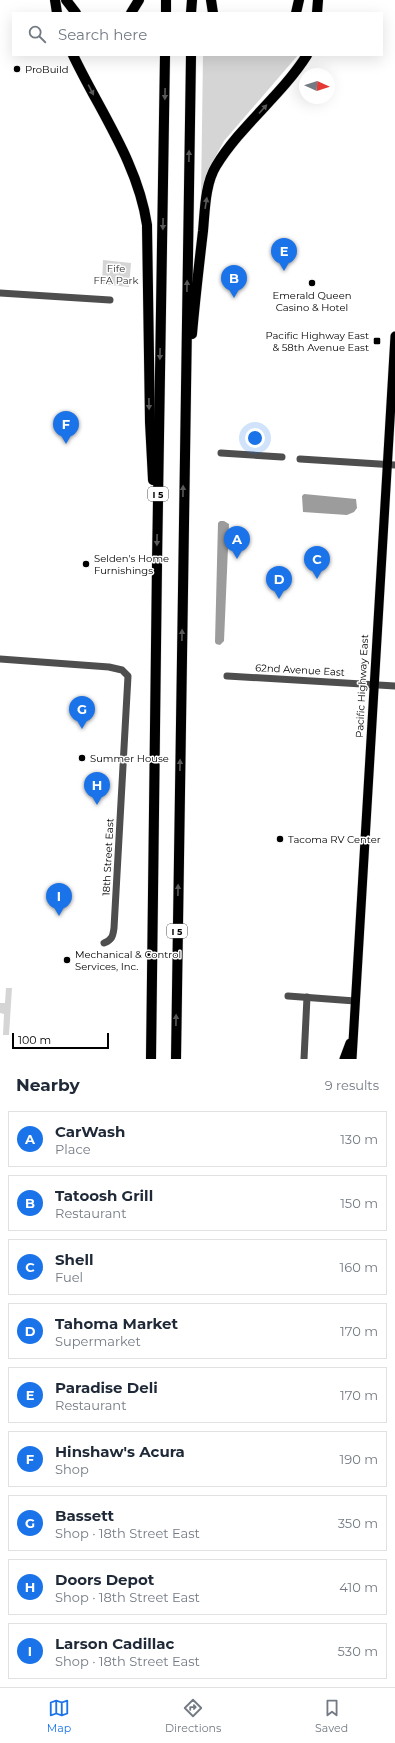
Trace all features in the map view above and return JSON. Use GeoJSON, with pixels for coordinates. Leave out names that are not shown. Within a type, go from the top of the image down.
{"type":"FeatureCollection","features":[{"type":"Feature","properties":{"kind":"highway"},"geometry":{"type":"LineString","coordinates":[[55,0],[57,12]]}},
{"type":"Feature","properties":{"kind":"highway"},"geometry":{"type":"LineString","coordinates":[[66,0],[75,12]]}},
{"type":"Feature","properties":{"kind":"highway"},"geometry":{"type":"LineString","coordinates":[[132,12],[139,0]]}},
{"type":"Feature","properties":{"kind":"highway"},"geometry":{"type":"LineString","coordinates":[[166,0],[166,12]]}},
{"type":"Feature","properties":{"kind":"highway"},"geometry":{"type":"LineString","coordinates":[[191,12],[192,0]]}},
{"type":"Feature","properties":{"kind":"highway"},"geometry":{"type":"LineString","coordinates":[[211,0],[213,12]]}},
{"type":"Feature","properties":{"kind":"highway"},"geometry":{"type":"LineString","coordinates":[[296,12],[299,0]]}},
{"type":"Feature","properties":{"kind":"highway"},"geometry":{"type":"LineString","coordinates":[[317,12],[318,0]]}},
{"type":"Feature","properties":{"kind":"highway"},"geometry":{"type":"LineString","coordinates":[[74,56],[128,162],[138,186],[145,211],[147,225],[151,462],[158,514]]}},
{"type":"Feature","properties":{"kind":"highway","name":"I 5"},"geometry":{"type":"LineString","coordinates":[[151,1059],[166,56]]}},
{"type":"Feature","properties":{"kind":"highway","name":"I 5"},"geometry":{"type":"LineString","coordinates":[[176,1059],[184,437],[191,56]]}},
{"type":"Feature","properties":{"kind":"highway"},"geometry":{"type":"LineString","coordinates":[[184,437],[195,295],[205,210],[211,178],[216,167],[233,142],[288,81],[306,56]]}},
{"type":"Feature","properties":{"kind":"main road","name":"Pacific Highway East"},"geometry":{"type":"LineString","coordinates":[[352,1059],[373,685],[391,464],[395,336]]}},
{"type":"Feature","properties":{"kind":"main road","name":"Pacific Highway East"},"geometry":{"type":"LineString","coordinates":[[344,1059],[352,1038]]}},
{"type":"Feature","properties":{"kind":"street"},"geometry":{"type":"LineString","coordinates":[[0,293],[110,300]]}},
{"type":"Feature","properties":{"kind":"street"},"geometry":{"type":"LineString","coordinates":[[221,453],[282,457]]}},
{"type":"Feature","properties":{"kind":"street"},"geometry":{"type":"LineString","coordinates":[[300,459],[391,464]]}},
{"type":"Feature","properties":{"kind":"street","name":"18th Street East"},"geometry":{"type":"LineString","coordinates":[[0,659],[109,667],[119,669],[126,673],[128,681],[114,928],[113,936],[110,941],[104,943]]}},
{"type":"Feature","properties":{"kind":"street","name":"62nd Avenue East"},"geometry":{"type":"LineString","coordinates":[[227,676],[395,686]]}},
{"type":"Feature","properties":{"kind":"street"},"geometry":{"type":"LineString","coordinates":[[288,996],[355,1001]]}},
{"type":"Feature","properties":{"kind":"street"},"geometry":{"type":"LineString","coordinates":[[304,1059],[307,997]]}},
{"type":"Feature","properties":{"kind":"green space"},"geometry":{"type":"Polygon","coordinates":[[[203,56],[297,56],[224,141],[212,163],[201,198],[203,56]]]}},
{"type":"Feature","properties":{"kind":"green space","name":"Fife FFA Park"},"geometry":{"type":"Polygon","coordinates":[[[103,260],[131,263],[129,287],[102,284],[103,260]]]}},
{"type":"Feature","properties":{"kind":"green space"},"geometry":{"type":"Polygon","coordinates":[[[6,988],[12,988],[9,1035],[3,1035],[4,1014],[0,1013],[0,1003],[5,1003],[6,988]]]}},
{"type":"Feature","properties":{"kind":"shaded area"},"geometry":{"type":"Polygon","coordinates":[[[304,494],[356,499],[357,508],[354,512],[347,515],[303,512],[302,496],[304,494]]]}},
{"type":"Feature","properties":{"kind":"shaded area"},"geometry":{"type":"Polygon","coordinates":[[[220,521],[224,521],[229,524],[224,641],[220,645],[216,644],[215,642],[218,523],[220,521]]]}},
{"type":"Feature","properties":{"kind":"place","name":"ProBuild"},"geometry":{"type":"Point","coordinates":[17,69]}},
{"type":"Feature","properties":{"kind":"place","name":"Paradise Deli"},"geometry":{"type":"Point","coordinates":[284,271]}},
{"type":"Feature","properties":{"kind":"place","name":"Emerald Queen Casino & Hotel"},"geometry":{"type":"Point","coordinates":[312,283]}},
{"type":"Feature","properties":{"kind":"place","name":"Tatoosh Grill"},"geometry":{"type":"Point","coordinates":[234,298]}},
{"type":"Feature","properties":{"kind":"place","name":"Pacific Highway East & 58th Avenue East"},"geometry":{"type":"Point","coordinates":[377,341]}},
{"type":"Feature","properties":{"kind":"place","name":"Hinshaw's Acura"},"geometry":{"type":"Point","coordinates":[66,444]}},
{"type":"Feature","properties":{"kind":"place","name":"CarWash"},"geometry":{"type":"Point","coordinates":[237,559]}},
{"type":"Feature","properties":{"kind":"place","name":"Selden's Home Furnishings"},"geometry":{"type":"Point","coordinates":[86,564]}},
{"type":"Feature","properties":{"kind":"place","name":"Shell"},"geometry":{"type":"Point","coordinates":[317,579]}},
{"type":"Feature","properties":{"kind":"place","name":"Tahoma Market"},"geometry":{"type":"Point","coordinates":[279,599]}},
{"type":"Feature","properties":{"kind":"place","name":"Bassett"},"geometry":{"type":"Point","coordinates":[82,729]}},
{"type":"Feature","properties":{"kind":"place","name":"Summer House"},"geometry":{"type":"Point","coordinates":[82,758]}},
{"type":"Feature","properties":{"kind":"place","name":"Doors Depot"},"geometry":{"type":"Point","coordinates":[97,805]}},
{"type":"Feature","properties":{"kind":"place","name":"Tacoma RV Center"},"geometry":{"type":"Point","coordinates":[280,839]}},
{"type":"Feature","properties":{"kind":"place","name":"Larson Cadillac"},"geometry":{"type":"Point","coordinates":[59,916]}},
{"type":"Feature","properties":{"kind":"place","name":"Mechanical & Control Services, Inc."},"geometry":{"type":"Point","coordinates":[67,960]}}]}
